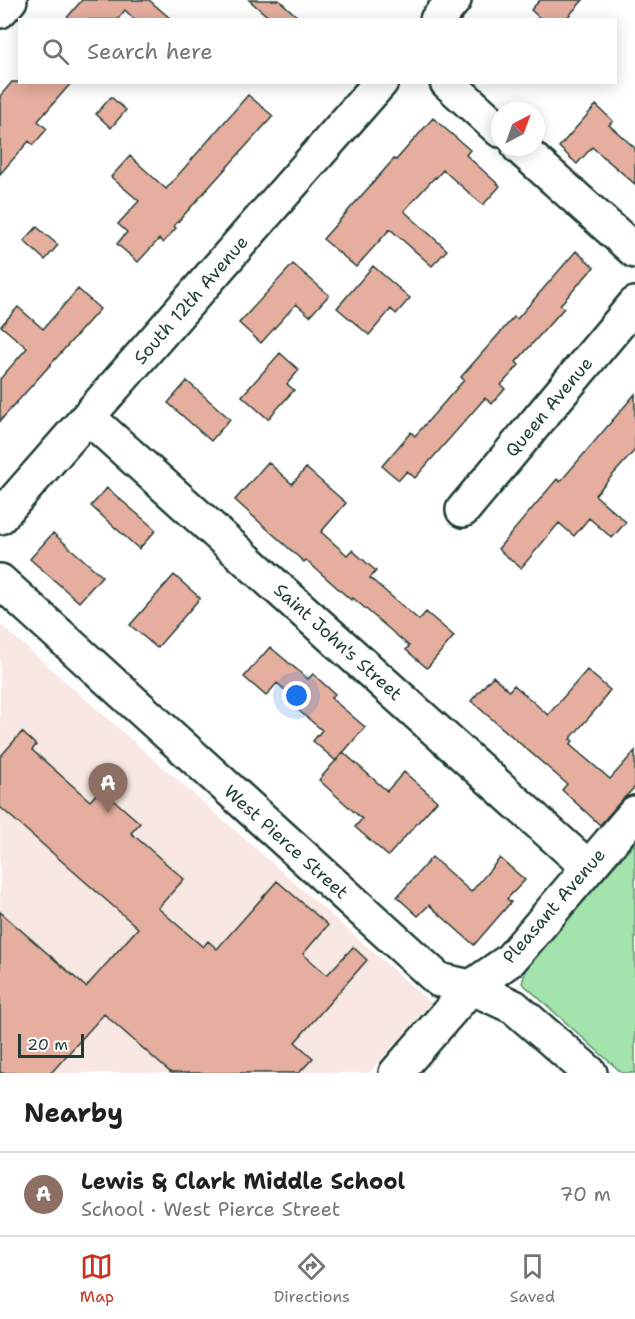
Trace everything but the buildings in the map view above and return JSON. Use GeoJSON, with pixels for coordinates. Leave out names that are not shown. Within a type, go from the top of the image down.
{"type":"FeatureCollection","features":[{"type":"Feature","properties":{"kind":"street"},"geometry":{"type":"LineString","coordinates":[[0,11],[10,0]]}},
{"type":"Feature","properties":{"kind":"street"},"geometry":{"type":"LineString","coordinates":[[438,18],[454,0]]}},
{"type":"Feature","properties":{"kind":"street","name":"South 12th Avenue"},"geometry":{"type":"LineString","coordinates":[[0,517],[379,84]]}},
{"type":"Feature","properties":{"kind":"street"},"geometry":{"type":"LineString","coordinates":[[449,84],[491,122]]}},
{"type":"Feature","properties":{"kind":"street"},"geometry":{"type":"LineString","coordinates":[[529,156],[635,251]]}},
{"type":"Feature","properties":{"kind":"street","name":"Queen Avenue"},"geometry":{"type":"LineString","coordinates":[[462,510],[635,304]]}},
{"type":"Feature","properties":{"kind":"street","name":"Saint John's Street"},"geometry":{"type":"LineString","coordinates":[[88,417],[588,867]]}},
{"type":"Feature","properties":{"kind":"street","name":"West Pierce Street"},"geometry":{"type":"LineString","coordinates":[[0,581],[439,980],[471,987],[514,1008],[590,1073]]}},
{"type":"Feature","properties":{"kind":"street","name":"Pleasant Avenue"},"geometry":{"type":"LineString","coordinates":[[396,1073],[471,987],[510,960],[635,813]]}},
{"type":"Feature","properties":{"kind":"shaded area"},"geometry":{"type":"Polygon","coordinates":[[[0,624],[431,1003],[369,1073],[0,1073],[0,624]]]}},
{"type":"Feature","properties":{"kind":"green space"},"geometry":{"type":"Polygon","coordinates":[[[635,843],[635,1073],[622,1073],[522,983],[528,963],[635,843]]]}},
{"type":"Feature","properties":{"kind":"place","name":"Lewis & Clark Middle School"},"geometry":{"type":"Point","coordinates":[108,813]}}]}
